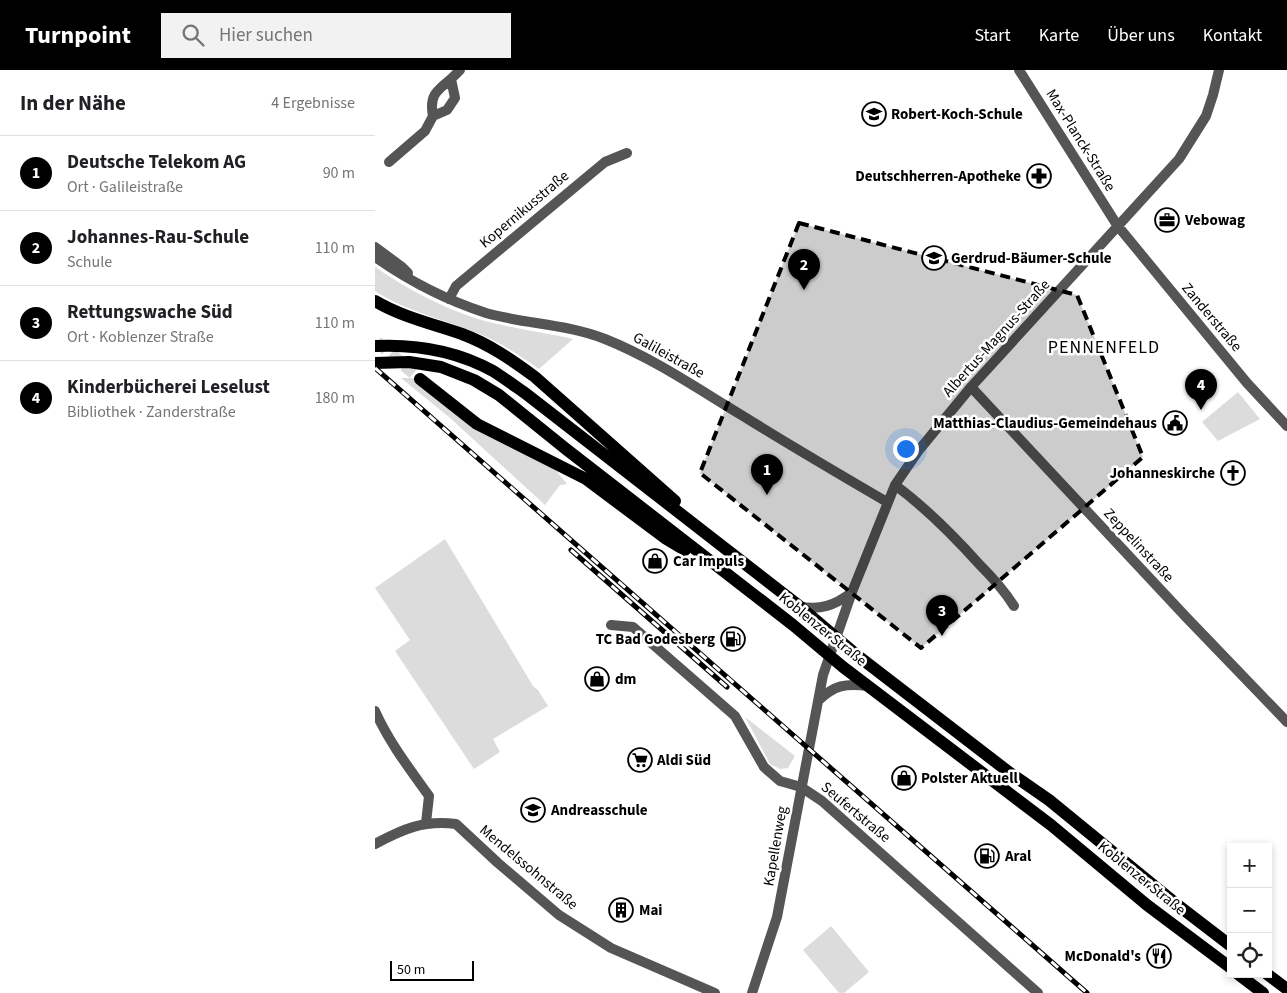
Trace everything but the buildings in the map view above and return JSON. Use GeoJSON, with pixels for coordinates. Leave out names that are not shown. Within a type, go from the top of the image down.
{"type":"FeatureCollection","features":[{"type":"Feature","properties":{"kind":"main road"},"geometry":{"type":"LineString","coordinates":[[375,301],[400,313],[482,343],[519,365],[669,494],[680,506],[687,520]]}},
{"type":"Feature","properties":{"kind":"main road","name":"Koblenzer Straße"},"geometry":{"type":"LineString","coordinates":[[375,346],[389,345],[424,348],[444,351],[468,359],[494,372],[557,416],[687,520],[798,605],[853,653],[1049,800],[1227,943]]}},
{"type":"Feature","properties":{"kind":"main road","name":"Koblenzer Straße"},"geometry":{"type":"LineString","coordinates":[[375,363],[409,362],[428,364],[450,370],[492,390],[868,686],[1051,825],[1147,905],[1227,965]]}},
{"type":"Feature","properties":{"kind":"main road"},"geometry":{"type":"LineString","coordinates":[[420,379],[477,424],[586,478],[665,538],[726,574]]}},
{"type":"Feature","properties":{"kind":"main road"},"geometry":{"type":"LineString","coordinates":[[1243,978],[1263,993]]}},
{"type":"Feature","properties":{"kind":"main road"},"geometry":{"type":"LineString","coordinates":[[1272,978],[1287,989]]}},
{"type":"Feature","properties":{"kind":"street"},"geometry":{"type":"LineString","coordinates":[[433,116],[431,105],[437,90],[460,70]]}},
{"type":"Feature","properties":{"kind":"street","name":"Max-Planck-Straße"},"geometry":{"type":"LineString","coordinates":[[1019,70],[1117,225]]}},
{"type":"Feature","properties":{"kind":"street","name":"Albertus-Magnus-Straße"},"geometry":{"type":"LineString","coordinates":[[829,655],[895,485],[919,450],[971,387],[1179,159],[1206,116],[1219,70]]}},
{"type":"Feature","properties":{"kind":"street"},"geometry":{"type":"LineString","coordinates":[[389,162],[425,130],[433,116],[447,110],[455,98],[451,79]]}},
{"type":"Feature","properties":{"kind":"street","name":"Kopernikusstraße"},"geometry":{"type":"LineString","coordinates":[[449,299],[456,286],[605,162],[627,153]]}},
{"type":"Feature","properties":{"kind":"street","name":"Zanderstraße"},"geometry":{"type":"LineString","coordinates":[[1117,225],[1247,383],[1287,426]]}},
{"type":"Feature","properties":{"kind":"street","name":"Galileistraße"},"geometry":{"type":"LineString","coordinates":[[375,247],[402,266],[417,284]]}},
{"type":"Feature","properties":{"kind":"street","name":"Galileistraße"},"geometry":{"type":"LineString","coordinates":[[375,256],[417,284],[449,299],[487,313],[584,333],[603,338],[628,349],[667,368],[887,502]]}},
{"type":"Feature","properties":{"kind":"street","name":"Zeppelinstraße"},"geometry":{"type":"LineString","coordinates":[[971,387],[1287,722]]}},
{"type":"Feature","properties":{"kind":"street"},"geometry":{"type":"LineString","coordinates":[[895,485],[927,511],[960,543],[1005,593],[1014,606]]}},
{"type":"Feature","properties":{"kind":"street"},"geometry":{"type":"LineString","coordinates":[[798,605],[808,608],[827,607],[852,592]]}},
{"type":"Feature","properties":{"kind":"street","name":"Seufertstraße"},"geometry":{"type":"LineString","coordinates":[[611,625],[633,627],[735,716],[764,767],[780,781],[801,786],[829,807],[1039,993]]}},
{"type":"Feature","properties":{"kind":"street","name":"Kapellenweg"},"geometry":{"type":"LineString","coordinates":[[752,993],[777,917],[817,702],[829,655]]}},
{"type":"Feature","properties":{"kind":"street"},"geometry":{"type":"LineString","coordinates":[[817,702],[825,694],[841,686],[852,684],[868,686]]}},
{"type":"Feature","properties":{"kind":"street"},"geometry":{"type":"LineString","coordinates":[[375,711],[392,743],[429,796],[426,823]]}},
{"type":"Feature","properties":{"kind":"street","name":"Mendelssohnstraße"},"geometry":{"type":"LineString","coordinates":[[375,844],[395,834],[426,823],[455,824],[559,916],[611,948],[715,993]]}},
{"type":"Feature","properties":{"kind":"highlighted area"},"geometry":{"type":"Polygon","coordinates":[[[799,223],[1077,295],[1143,457],[921,648],[700,473],[799,223]]]}},
{"type":"Feature","properties":{"kind":"shaded area"},"geometry":{"type":"Polygon","coordinates":[[[375,267],[425,297],[464,314],[501,325],[573,339],[539,369],[489,338],[400,305],[375,291],[375,267]]]}},
{"type":"Feature","properties":{"kind":"shaded area"},"geometry":{"type":"Polygon","coordinates":[[[401,378],[417,378],[556,467],[558,473],[567,484],[560,485],[545,505],[449,417],[401,378]]]}},
{"type":"Feature","properties":{"kind":"shaded area"},"geometry":{"type":"Polygon","coordinates":[[[1238,392],[1260,419],[1218,441],[1202,422],[1238,392]]]}},
{"type":"Feature","properties":{"kind":"shaded area"},"geometry":{"type":"Polygon","coordinates":[[[445,539],[533,686],[538,690],[548,706],[493,739],[500,752],[474,769],[395,651],[410,640],[375,588],[445,539]]]}},
{"type":"Feature","properties":{"kind":"shaded area"},"geometry":{"type":"Polygon","coordinates":[[[745,717],[795,756],[788,768],[780,769],[770,764],[745,717]]]}},
{"type":"Feature","properties":{"kind":"shaded area"},"geometry":{"type":"Polygon","coordinates":[[[831,926],[869,972],[844,993],[839,993],[803,950],[831,926]]]}},
{"type":"Feature","properties":{"kind":"tunnel"},"geometry":{"type":"LineString","coordinates":[[377,342],[420,379]]}},
{"type":"Feature","properties":{"kind":"railway"},"geometry":{"type":"LineString","coordinates":[[375,368],[1087,993]]}},
{"type":"Feature","properties":{"kind":"railway"},"geometry":{"type":"LineString","coordinates":[[571,550],[727,687]]}},
{"type":"Feature","properties":{"kind":"place","name":"Robert-Koch-Schule"},"geometry":{"type":"Point","coordinates":[874,114]}},
{"type":"Feature","properties":{"kind":"place","name":"Deutschherren-Apotheke"},"geometry":{"type":"Point","coordinates":[1039,176]}},
{"type":"Feature","properties":{"kind":"place","name":"Vebowag"},"geometry":{"type":"Point","coordinates":[1167,220]}},
{"type":"Feature","properties":{"kind":"place","name":"Gerdrud-Bäumer-Schule"},"geometry":{"type":"Point","coordinates":[934,258]}},
{"type":"Feature","properties":{"kind":"place","name":"Johannes-Rau-Schule"},"geometry":{"type":"Point","coordinates":[804,290]}},
{"type":"Feature","properties":{"kind":"place","name":"Kinderbücherei Leselust"},"geometry":{"type":"Point","coordinates":[1201,410]}},
{"type":"Feature","properties":{"kind":"place","name":"Matthias-Claudius-Gemeindehaus"},"geometry":{"type":"Point","coordinates":[1175,423]}},
{"type":"Feature","properties":{"kind":"place","name":"Johanneskirche"},"geometry":{"type":"Point","coordinates":[1233,473]}},
{"type":"Feature","properties":{"kind":"place","name":"Deutsche Telekom AG"},"geometry":{"type":"Point","coordinates":[767,495]}},
{"type":"Feature","properties":{"kind":"place","name":"Car Impuls"},"geometry":{"type":"Point","coordinates":[655,561]}},
{"type":"Feature","properties":{"kind":"place","name":"Rettungswache Süd"},"geometry":{"type":"Point","coordinates":[942,636]}},
{"type":"Feature","properties":{"kind":"place","name":"TC Bad Godesberg"},"geometry":{"type":"Point","coordinates":[733,639]}},
{"type":"Feature","properties":{"kind":"place","name":"dm"},"geometry":{"type":"Point","coordinates":[597,679]}},
{"type":"Feature","properties":{"kind":"place","name":"Aldi Süd"},"geometry":{"type":"Point","coordinates":[640,760]}},
{"type":"Feature","properties":{"kind":"place","name":"Polster Aktuell"},"geometry":{"type":"Point","coordinates":[904,778]}},
{"type":"Feature","properties":{"kind":"place","name":"Andreasschule"},"geometry":{"type":"Point","coordinates":[533,810]}},
{"type":"Feature","properties":{"kind":"place","name":"Aral"},"geometry":{"type":"Point","coordinates":[987,856]}},
{"type":"Feature","properties":{"kind":"place","name":"Mai"},"geometry":{"type":"Point","coordinates":[621,910]}},
{"type":"Feature","properties":{"kind":"place","name":"McDonald's"},"geometry":{"type":"Point","coordinates":[1159,956]}},
{"type":"Feature","properties":{"kind":"district","name":"PENNENFELD"},"geometry":{"type":"Point","coordinates":[1104,347]}}]}
